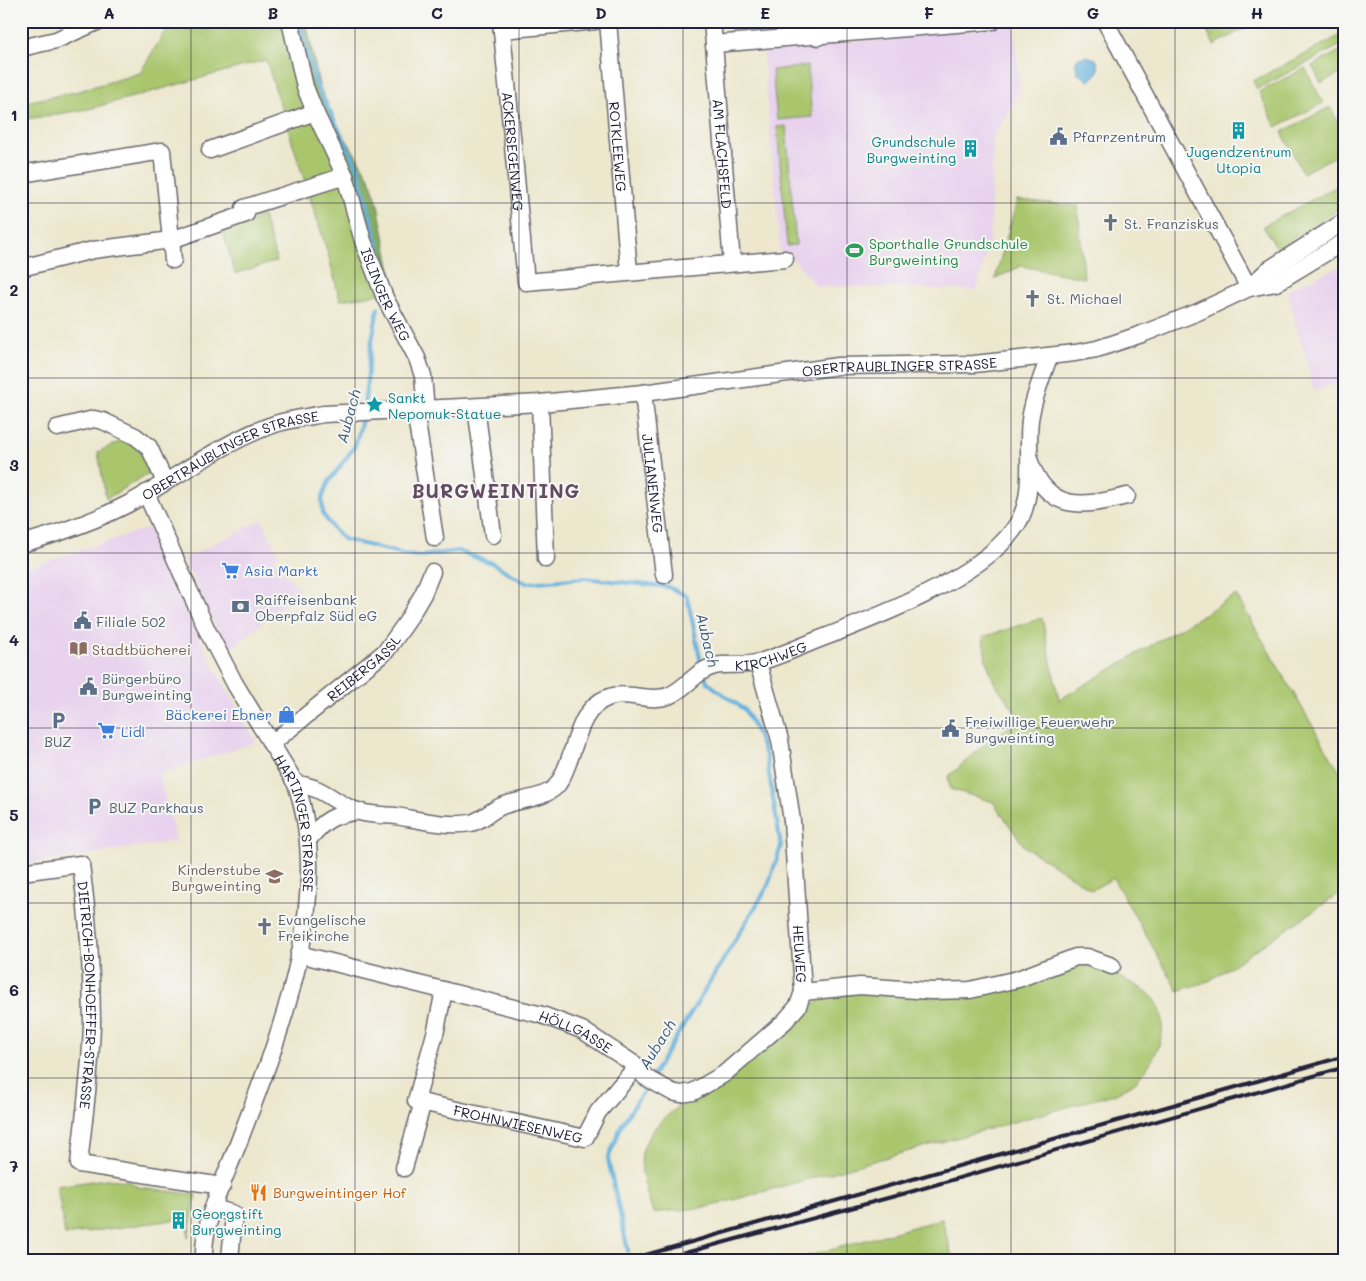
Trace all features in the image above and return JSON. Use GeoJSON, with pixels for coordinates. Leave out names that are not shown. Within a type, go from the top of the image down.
{"type":"FeatureCollection","features":[{"type":"Feature","properties":{"kind":"street"},"geometry":{"type":"LineString","coordinates":[[21,48],[56,40],[99,21]]}},
{"type":"Feature","properties":{"kind":"street","name":"ISLINGER WEG"},"geometry":{"type":"LineString","coordinates":[[290,21],[305,88],[345,176],[363,241],[385,298],[417,358],[423,376],[420,410],[435,538]]}},
{"type":"Feature","properties":{"kind":"street"},"geometry":{"type":"LineString","coordinates":[[501,26],[596,21]]}},
{"type":"Feature","properties":{"kind":"street","name":"ROTKLEEWEG"},"geometry":{"type":"LineString","coordinates":[[608,21],[629,272]]}},
{"type":"Feature","properties":{"kind":"street","name":"AM FLACHSFELD"},"geometry":{"type":"LineString","coordinates":[[712,21],[732,263]]}},
{"type":"Feature","properties":{"kind":"street"},"geometry":{"type":"LineString","coordinates":[[714,44],[817,29],[994,21]]}},
{"type":"Feature","properties":{"kind":"street"},"geometry":{"type":"LineString","coordinates":[[1105,21],[1249,288]]}},
{"type":"Feature","properties":{"kind":"street","name":"ACKERSEGENWEG"},"geometry":{"type":"LineString","coordinates":[[501,26],[526,282],[629,272]]}},
{"type":"Feature","properties":{"kind":"street"},"geometry":{"type":"LineString","coordinates":[[210,150],[315,112]]}},
{"type":"Feature","properties":{"kind":"street"},"geometry":{"type":"LineString","coordinates":[[21,174],[162,151],[173,260]]}},
{"type":"Feature","properties":{"kind":"street"},"geometry":{"type":"LineString","coordinates":[[21,268],[93,250],[171,240],[246,214],[244,208],[345,176]]}},
{"type":"Feature","properties":{"kind":"street","name":"OBERTRAUBLINGER STRASSE"},"geometry":{"type":"LineString","coordinates":[[1249,288],[1268,270],[1344,224]]}},
{"type":"Feature","properties":{"kind":"street","name":"OBERTRAUBLINGER STRASSE"},"geometry":{"type":"LineString","coordinates":[[21,544],[97,519],[223,448],[275,424],[324,414],[420,410],[643,393],[838,366],[959,364],[1049,357],[1097,349],[1198,312],[1249,288],[1276,283],[1345,241]]}},
{"type":"Feature","properties":{"kind":"street"},"geometry":{"type":"LineString","coordinates":[[629,272],[785,259]]}},
{"type":"Feature","properties":{"kind":"street","name":"KIRCHWEG"},"geometry":{"type":"LineString","coordinates":[[308,840],[326,820],[339,814],[359,811],[452,824],[475,822],[501,806],[549,792],[557,786],[565,771],[583,722],[590,710],[600,701],[621,695],[668,696],[714,666],[758,663],[882,614],[967,572],[987,557],[1015,529],[1022,515],[1027,497],[1030,420],[1036,394],[1049,357]]}},
{"type":"Feature","properties":{"kind":"street","name":"JULIANENWEG"},"geometry":{"type":"LineString","coordinates":[[643,393],[664,575]]}},
{"type":"Feature","properties":{"kind":"street"},"geometry":{"type":"LineString","coordinates":[[540,402],[546,559]]}},
{"type":"Feature","properties":{"kind":"street"},"geometry":{"type":"LineString","coordinates":[[476,406],[493,535]]}},
{"type":"Feature","properties":{"kind":"street"},"geometry":{"type":"LineString","coordinates":[[57,428],[94,419],[103,421],[135,436],[149,447],[165,482]]}},
{"type":"Feature","properties":{"kind":"street"},"geometry":{"type":"LineString","coordinates":[[1029,457],[1036,479],[1047,492],[1064,501],[1091,505],[1127,496]]}},
{"type":"Feature","properties":{"kind":"street","name":"HARTINGER STRASSE"},"geometry":{"type":"LineString","coordinates":[[146,493],[207,630],[235,684],[296,784],[302,802],[308,840],[310,878],[299,954],[267,1067],[214,1208],[200,1259]]}},
{"type":"Feature","properties":{"kind":"street","name":"REIBERGASSL"},"geometry":{"type":"LineString","coordinates":[[271,744],[386,651],[406,623],[423,594],[432,572]]}},
{"type":"Feature","properties":{"kind":"street","name":"HEUWEG"},"geometry":{"type":"LineString","coordinates":[[758,663],[780,740],[792,821],[803,992],[860,986],[931,991],[970,990],[1018,979],[1076,957],[1087,957],[1112,966]]}},
{"type":"Feature","properties":{"kind":"street","name":"KIRCHWEG"},"geometry":{"type":"LineString","coordinates":[[296,784],[312,786],[359,811]]}},
{"type":"Feature","properties":{"kind":"street","name":"DIETRICH-BONHOEFFER-STRASSE"},"geometry":{"type":"LineString","coordinates":[[21,872],[81,864],[88,930],[92,1024],[79,1164],[222,1186]]}},
{"type":"Feature","properties":{"kind":"street","name":"HÖLLGASSE"},"geometry":{"type":"LineString","coordinates":[[299,954],[525,1009],[574,1027],[672,1092],[694,1092],[724,1074],[786,1021],[798,1006],[803,992]]}},
{"type":"Feature","properties":{"kind":"street"},"geometry":{"type":"LineString","coordinates":[[404,1168],[422,1102],[416,1101],[436,1030],[444,990]]}},
{"type":"Feature","properties":{"kind":"street","name":"FROHNWIESENWEG"},"geometry":{"type":"LineString","coordinates":[[422,1102],[585,1138],[598,1112],[647,1076]]}},
{"type":"Feature","properties":{"kind":"street"},"geometry":{"type":"LineString","coordinates":[[214,1208],[234,1214],[230,1260]]}},
{"type":"Feature","properties":{"kind":"shaded area"},"geometry":{"type":"Polygon","coordinates":[[[1014,25],[1020,92],[993,137],[990,238],[977,290],[816,286],[792,257],[781,257],[763,51],[1014,25]]]}},
{"type":"Feature","properties":{"kind":"shaded area"},"geometry":{"type":"Polygon","coordinates":[[[1345,264],[1345,380],[1314,390],[1287,290],[1345,264]]]}},
{"type":"Feature","properties":{"kind":"shaded area"},"geometry":{"type":"Polygon","coordinates":[[[262,520],[279,555],[273,559],[300,590],[228,652],[184,559],[262,520]]]}},
{"type":"Feature","properties":{"kind":"shaded area","name":"BUZ"},"geometry":{"type":"Polygon","coordinates":[[[148,528],[205,651],[256,742],[159,774],[176,841],[21,865],[21,570],[148,528]]]}},
{"type":"Feature","properties":{"kind":"green space"},"geometry":{"type":"Polygon","coordinates":[[[171,21],[295,21],[351,170],[387,293],[340,300],[328,254],[266,60],[89,109],[21,120],[21,103],[75,92],[140,73],[171,21]]]}},
{"type":"Feature","properties":{"kind":"green space"},"geometry":{"type":"Polygon","coordinates":[[[295,21],[306,21],[319,85],[336,123],[368,175],[377,200],[395,291],[387,293],[351,170],[310,86],[295,21]]]}},
{"type":"Feature","properties":{"kind":"green space"},"geometry":{"type":"Polygon","coordinates":[[[1202,21],[1259,21],[1214,45],[1202,21]]]}},
{"type":"Feature","properties":{"kind":"green space"},"geometry":{"type":"Polygon","coordinates":[[[1345,33],[1345,43],[1257,89],[1253,81],[1345,33]]]}},
{"type":"Feature","properties":{"kind":"green space"},"geometry":{"type":"Polygon","coordinates":[[[1345,48],[1345,71],[1321,83],[1312,66],[1345,48]]]}},
{"type":"Feature","properties":{"kind":"green space"},"geometry":{"type":"Polygon","coordinates":[[[807,66],[812,117],[777,120],[772,70],[807,66]]]}},
{"type":"Feature","properties":{"kind":"green space"},"geometry":{"type":"Polygon","coordinates":[[[1305,68],[1323,103],[1276,127],[1259,92],[1305,68]]]}},
{"type":"Feature","properties":{"kind":"green space"},"geometry":{"type":"Polygon","coordinates":[[[1330,107],[1345,135],[1345,151],[1303,173],[1282,132],[1330,107]]]}},
{"type":"Feature","properties":{"kind":"green space"},"geometry":{"type":"Polygon","coordinates":[[[786,126],[796,245],[787,246],[777,127],[786,126]]]}},
{"type":"Feature","properties":{"kind":"green space"},"geometry":{"type":"Polygon","coordinates":[[[1345,182],[1345,205],[1277,249],[1263,226],[1345,182]]]}},
{"type":"Feature","properties":{"kind":"green space"},"geometry":{"type":"Polygon","coordinates":[[[1017,200],[1078,206],[1084,278],[1021,266],[995,279],[1017,200]]]}},
{"type":"Feature","properties":{"kind":"green space"},"geometry":{"type":"Polygon","coordinates":[[[263,216],[277,261],[235,274],[222,228],[263,216]]]}},
{"type":"Feature","properties":{"kind":"green space"},"geometry":{"type":"Polygon","coordinates":[[[125,439],[141,453],[149,473],[106,499],[98,452],[125,439]]]}},
{"type":"Feature","properties":{"kind":"green space"},"geometry":{"type":"Polygon","coordinates":[[[1236,595],[1345,781],[1345,890],[1209,981],[1178,991],[1113,878],[1092,890],[1024,846],[993,802],[950,789],[948,777],[993,737],[1021,720],[994,682],[986,660],[983,637],[1042,618],[1059,700],[1236,595]]]}},
{"type":"Feature","properties":{"kind":"green space"},"geometry":{"type":"Polygon","coordinates":[[[1073,962],[1101,968],[1146,991],[1155,1000],[1160,1010],[1162,1031],[1156,1053],[1144,1072],[1129,1086],[1114,1094],[708,1207],[653,1213],[641,1164],[643,1149],[649,1136],[678,1107],[737,1069],[814,1004],[825,998],[854,993],[952,997],[1073,962]]]}},
{"type":"Feature","properties":{"kind":"green space"},"geometry":{"type":"Polygon","coordinates":[[[106,1179],[128,1181],[139,1187],[196,1195],[188,1238],[188,1218],[65,1235],[57,1186],[106,1179]]]}},
{"type":"Feature","properties":{"kind":"green space"},"geometry":{"type":"Polygon","coordinates":[[[942,1219],[953,1260],[794,1260],[942,1219]]]}},
{"type":"Feature","properties":{"kind":"water"},"geometry":{"type":"Polygon","coordinates":[[[1086,56],[1096,59],[1098,65],[1095,76],[1089,81],[1078,73],[1075,62],[1078,58],[1086,56]]]}},
{"type":"Feature","properties":{"kind":"waterway","name":"Aubach"},"geometry":{"type":"LineString","coordinates":[[299,21],[316,84],[358,168],[385,273]]}},
{"type":"Feature","properties":{"kind":"waterway","name":"Aubach"},"geometry":{"type":"LineString","coordinates":[[364,407],[371,346],[378,308]]}},
{"type":"Feature","properties":{"kind":"waterway","name":"Aubach"},"geometry":{"type":"LineString","coordinates":[[363,416],[355,446],[328,483],[322,499],[323,514],[343,539],[407,555],[421,556],[458,551],[492,563],[526,583],[584,578],[668,587],[687,596],[702,668]]}},
{"type":"Feature","properties":{"kind":"waterway","name":"Aubach"},"geometry":{"type":"LineString","coordinates":[[652,1077],[768,886],[781,846],[766,756],[755,729],[745,710],[708,683],[704,674]]}},
{"type":"Feature","properties":{"kind":"waterway","name":"Aubach"},"geometry":{"type":"LineString","coordinates":[[628,1251],[608,1159],[622,1124],[649,1083]]}},
{"type":"Feature","properties":{"kind":"railway"},"geometry":{"type":"LineString","coordinates":[[628,1260],[1345,1056]]}},
{"type":"Feature","properties":{"kind":"railway"},"geometry":{"type":"LineString","coordinates":[[659,1260],[910,1192],[1345,1067]]}},
{"type":"Feature","properties":{"kind":"place","name":"Jugendzentrum Utopia"},"geometry":{"type":"Point","coordinates":[1239,131]}},
{"type":"Feature","properties":{"kind":"place","name":"Pfarrzentrum"},"geometry":{"type":"Point","coordinates":[1059,136]}},
{"type":"Feature","properties":{"kind":"place","name":"Grundschule Burgweinting"},"geometry":{"type":"Point","coordinates":[970,149]}},
{"type":"Feature","properties":{"kind":"place","name":"St. Franziskus"},"geometry":{"type":"Point","coordinates":[1110,223]}},
{"type":"Feature","properties":{"kind":"place","name":"Sporthalle Grundschule Burgweinting"},"geometry":{"type":"Point","coordinates":[855,251]}},
{"type":"Feature","properties":{"kind":"place","name":"St. Michael"},"geometry":{"type":"Point","coordinates":[1033,298]}},
{"type":"Feature","properties":{"kind":"place","name":"Sankt Nepomuk-Statue"},"geometry":{"type":"Point","coordinates":[374,405]}},
{"type":"Feature","properties":{"kind":"place","name":"Asia Markt"},"geometry":{"type":"Point","coordinates":[230,570]}},
{"type":"Feature","properties":{"kind":"place","name":"Raiffeisenbank Oberpfalz Süd eG"},"geometry":{"type":"Point","coordinates":[241,607]}},
{"type":"Feature","properties":{"kind":"place","name":"Filiale 502"},"geometry":{"type":"Point","coordinates":[82,621]}},
{"type":"Feature","properties":{"kind":"place","name":"Stadtbücherei"},"geometry":{"type":"Point","coordinates":[78,649]}},
{"type":"Feature","properties":{"kind":"place","name":"Bürgerbüro Burgweinting"},"geometry":{"type":"Point","coordinates":[88,686]}},
{"type":"Feature","properties":{"kind":"place","name":"Bäckerei Ebner"},"geometry":{"type":"Point","coordinates":[286,714]}},
{"type":"Feature","properties":{"kind":"place","name":"BUZ"},"geometry":{"type":"Point","coordinates":[58,721]}},
{"type":"Feature","properties":{"kind":"place","name":"Freiwillige Feuerwehr Burgweinting"},"geometry":{"type":"Point","coordinates":[951,729]}},
{"type":"Feature","properties":{"kind":"place","name":"Lidl"},"geometry":{"type":"Point","coordinates":[107,731]}},
{"type":"Feature","properties":{"kind":"place","name":"BUZ Parkhaus"},"geometry":{"type":"Point","coordinates":[95,807]}},
{"type":"Feature","properties":{"kind":"place","name":"Kinderstube Burgweinting"},"geometry":{"type":"Point","coordinates":[275,877]}},
{"type":"Feature","properties":{"kind":"place","name":"Evangelische Freikirche"},"geometry":{"type":"Point","coordinates":[264,927]}},
{"type":"Feature","properties":{"kind":"place","name":"Burgweintinger Hof"},"geometry":{"type":"Point","coordinates":[259,1192]}},
{"type":"Feature","properties":{"kind":"place","name":"Georgstift Burgweinting"},"geometry":{"type":"Point","coordinates":[178,1221]}},
{"type":"Feature","properties":{"kind":"district","name":"BURGWEINTING"},"geometry":{"type":"Point","coordinates":[496,490]}}]}
